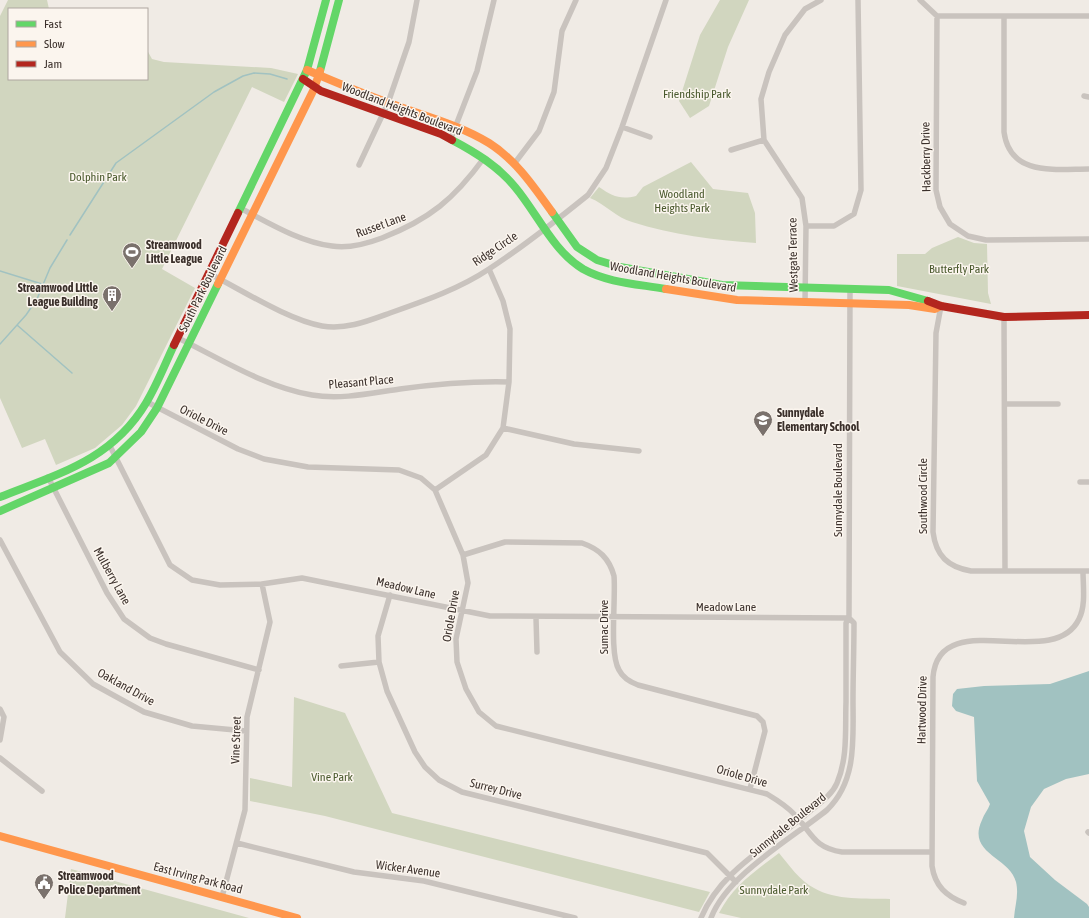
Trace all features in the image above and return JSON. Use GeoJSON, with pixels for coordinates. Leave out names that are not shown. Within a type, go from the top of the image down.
{"type":"FeatureCollection","features":[{"type":"Feature","properties":{"kind":"street","name":"South Park Boulevard"},"geometry":{"type":"LineString","coordinates":[[0,497],[78,464],[110,446],[132,424],[147,402],[242,209],[307,70],[326,0]]}},
{"type":"Feature","properties":{"kind":"street","name":"South Park Boulevard"},"geometry":{"type":"LineString","coordinates":[[0,511],[104,466],[116,458],[141,432],[157,408],[222,279],[319,76],[339,0]]}},
{"type":"Feature","properties":{"kind":"street"},"geometry":{"type":"LineString","coordinates":[[359,165],[388,103],[409,42],[417,0]]}},
{"type":"Feature","properties":{"kind":"street"},"geometry":{"type":"LineString","coordinates":[[451,138],[477,71],[494,0]]}},
{"type":"Feature","properties":{"kind":"street"},"geometry":{"type":"LineString","coordinates":[[514,164],[539,131],[554,92],[562,31],[576,0]]}},
{"type":"Feature","properties":{"kind":"street","name":"Ridge Circle"},"geometry":{"type":"LineString","coordinates":[[210,274],[298,319],[324,326],[336,327],[351,326],[424,301],[489,269],[557,220],[594,189],[606,168],[622,127],[666,0]]}},
{"type":"Feature","properties":{"kind":"street","name":"Westgate Terrace"},"geometry":{"type":"LineString","coordinates":[[805,303],[806,226],[802,198],[764,140],[761,99],[769,72],[785,35],[805,9],[821,0]]}},
{"type":"Feature","properties":{"kind":"street"},"geometry":{"type":"LineString","coordinates":[[806,226],[834,226],[854,214],[861,190],[858,0]]}},
{"type":"Feature","properties":{"kind":"street"},"geometry":{"type":"LineString","coordinates":[[920,0],[937,16],[1089,16]]}},
{"type":"Feature","properties":{"kind":"street","name":"Hackberry Drive"},"geometry":{"type":"LineString","coordinates":[[937,16],[936,190],[940,207],[950,224],[968,236],[986,240],[1089,239]]}},
{"type":"Feature","properties":{"kind":"street"},"geometry":{"type":"LineString","coordinates":[[1004,17],[1004,132],[1010,150],[1021,162],[1036,168],[1089,169]]}},
{"type":"Feature","properties":{"kind":"street","name":"Woodland Heights Boulevard"},"geometry":{"type":"LineString","coordinates":[[307,70],[388,103],[455,127],[484,141],[514,164],[538,190],[557,220],[580,251],[594,258],[620,267],[722,285],[889,290],[941,306],[1004,317],[1089,315]]}},
{"type":"Feature","properties":{"kind":"street","name":"Woodland Heights Boulevard"},"geometry":{"type":"LineString","coordinates":[[303,78],[314,87],[382,114],[451,138],[484,158],[515,186],[561,250],[573,262],[587,271],[604,278],[722,299],[805,303],[909,305],[935,309],[941,306]]}},
{"type":"Feature","properties":{"kind":"street"},"geometry":{"type":"LineString","coordinates":[[622,127],[650,137]]}},
{"type":"Feature","properties":{"kind":"street"},"geometry":{"type":"LineString","coordinates":[[731,150],[764,140]]}},
{"type":"Feature","properties":{"kind":"street","name":"Russet Lane"},"geometry":{"type":"LineString","coordinates":[[242,209],[303,238],[320,244],[347,247],[360,245],[406,228],[422,220],[455,194],[484,158]]}},
{"type":"Feature","properties":{"kind":"street"},"geometry":{"type":"LineString","coordinates":[[435,490],[486,455],[503,428],[509,382],[510,329],[504,301],[489,269]]}},
{"type":"Feature","properties":{"kind":"street","name":"Sunnydale Boulevard"},"geometry":{"type":"LineString","coordinates":[[701,918],[710,900],[729,875],[799,821],[831,792],[837,783],[843,765],[845,741],[846,623],[849,618],[850,289]]}},
{"type":"Feature","properties":{"kind":"street","name":"Southwood Circle"},"geometry":{"type":"LineString","coordinates":[[941,306],[936,333],[935,541],[941,556],[952,566],[971,571],[1086,571]]}},
{"type":"Feature","properties":{"kind":"street"},"geometry":{"type":"LineString","coordinates":[[1004,317],[1005,571]]}},
{"type":"Feature","properties":{"kind":"street","name":"Pleasant Place"},"geometry":{"type":"LineString","coordinates":[[178,338],[259,378],[287,389],[313,395],[342,396],[453,382],[509,382]]}},
{"type":"Feature","properties":{"kind":"street","name":"Oriole Drive"},"geometry":{"type":"LineString","coordinates":[[147,402],[238,449],[264,458],[308,468],[399,470],[421,478],[435,490],[463,555],[468,583],[456,639],[457,662],[466,689],[479,712],[496,726],[768,794],[782,803],[816,842],[833,850],[931,852]]}},
{"type":"Feature","properties":{"kind":"street"},"geometry":{"type":"LineString","coordinates":[[1005,404],[1058,404]]}},
{"type":"Feature","properties":{"kind":"street"},"geometry":{"type":"LineString","coordinates":[[503,428],[574,444],[639,451]]}},
{"type":"Feature","properties":{"kind":"street","name":"Meadow Lane"},"geometry":{"type":"LineString","coordinates":[[110,446],[170,565],[192,580],[220,585],[262,584],[302,578],[390,595],[463,612],[490,616],[536,618],[849,618]]}},
{"type":"Feature","properties":{"kind":"street","name":"Mulberry Lane"},"geometry":{"type":"LineString","coordinates":[[48,477],[106,593],[124,619],[150,638],[166,644],[259,670]]}},
{"type":"Feature","properties":{"kind":"street"},"geometry":{"type":"LineString","coordinates":[[1080,482],[1089,482]]}},
{"type":"Feature","properties":{"kind":"street","name":"Oakland Drive"},"geometry":{"type":"LineString","coordinates":[[0,540],[60,652],[93,684],[144,712],[192,726],[246,731]]}},
{"type":"Feature","properties":{"kind":"street","name":"Sumac Drive"},"geometry":{"type":"LineString","coordinates":[[463,555],[505,542],[571,542],[593,547],[604,556],[611,565],[615,584],[615,659],[620,673],[629,681],[638,685],[748,713],[761,720],[764,728],[764,735],[750,789]]}},
{"type":"Feature","properties":{"kind":"street","name":"Hartwood Drive"},"geometry":{"type":"LineString","coordinates":[[964,902],[951,897],[939,886],[932,870],[933,677],[938,661],[948,649],[963,642],[1049,641],[1064,636],[1075,627],[1081,613],[1086,571]]}},
{"type":"Feature","properties":{"kind":"street","name":"Vine Street"},"geometry":{"type":"LineString","coordinates":[[222,897],[246,805],[246,731],[249,704],[259,670],[270,622],[262,584]]}},
{"type":"Feature","properties":{"kind":"street","name":"Surrey Drive"},"geometry":{"type":"LineString","coordinates":[[390,595],[378,636],[379,662],[387,691],[416,752],[432,774],[448,785],[468,793],[707,853],[736,882]]}},
{"type":"Feature","properties":{"kind":"street"},"geometry":{"type":"LineString","coordinates":[[536,618],[537,652]]}},
{"type":"Feature","properties":{"kind":"street","name":"Sunnydale Boulevard"},"geometry":{"type":"LineString","coordinates":[[711,918],[721,899],[736,882],[756,864],[805,828],[826,810],[838,798],[844,787],[853,752],[854,623],[849,618]]}},
{"type":"Feature","properties":{"kind":"street"},"geometry":{"type":"LineString","coordinates":[[341,666],[379,662]]}},
{"type":"Feature","properties":{"kind":"street"},"geometry":{"type":"LineString","coordinates":[[0,709],[4,717],[0,740]]}},
{"type":"Feature","properties":{"kind":"street"},"geometry":{"type":"LineString","coordinates":[[0,758],[42,791]]}},
{"type":"Feature","properties":{"kind":"street","name":"East Irving Park Road"},"geometry":{"type":"LineString","coordinates":[[0,836],[297,918]]}},
{"type":"Feature","properties":{"kind":"street","name":"Wicker Avenue"},"geometry":{"type":"LineString","coordinates":[[237,843],[354,872],[430,882],[575,918]]}},
{"type":"Feature","properties":{"kind":"green space","name":"Dolphin Park"},"geometry":{"type":"Polygon","coordinates":[[[8,0],[47,0],[49,8],[8,8],[8,80],[148,80],[148,52],[152,59],[164,62],[271,68],[298,74],[284,102],[252,87],[162,269],[195,288],[136,406],[122,425],[95,448],[56,465],[45,439],[22,448],[0,398],[0,16],[8,0]]]}},
{"type":"Feature","properties":{"kind":"green space","name":"Friendship Park"},"geometry":{"type":"Polygon","coordinates":[[[720,0],[749,0],[728,47],[709,106],[690,118],[679,101],[700,35],[720,0]]]}},
{"type":"Feature","properties":{"kind":"green space","name":"Woodland Heights Park"},"geometry":{"type":"Polygon","coordinates":[[[691,162],[713,189],[748,193],[755,213],[756,243],[694,236],[647,227],[627,220],[590,198],[599,187],[616,196],[625,198],[636,196],[643,187],[691,162]]]}},
{"type":"Feature","properties":{"kind":"green space","name":"Butterfly Park"},"geometry":{"type":"Polygon","coordinates":[[[958,237],[974,243],[987,244],[988,293],[991,304],[897,286],[897,254],[925,254],[932,248],[958,237]]]}},
{"type":"Feature","properties":{"kind":"green space","name":"Vine Park"},"geometry":{"type":"Polygon","coordinates":[[[294,697],[345,713],[392,813],[710,892],[699,912],[325,816],[250,801],[250,778],[292,787],[294,697]]]}},
{"type":"Feature","properties":{"kind":"green space","name":"Sunnydale Park"},"geometry":{"type":"Polygon","coordinates":[[[779,853],[804,881],[823,892],[841,897],[890,899],[890,918],[741,918],[719,913],[731,895],[745,880],[779,853]]]}},
{"type":"Feature","properties":{"kind":"green space"},"geometry":{"type":"Polygon","coordinates":[[[71,869],[249,918],[65,918],[71,869]]]}},
{"type":"Feature","properties":{"kind":"water"},"geometry":{"type":"Polygon","coordinates":[[[1089,671],[1089,774],[1066,779],[1044,789],[1031,807],[1024,831],[1030,857],[1055,880],[1087,904],[1089,907],[1089,918],[1014,918],[1017,896],[1016,882],[1006,867],[984,848],[980,841],[979,831],[983,818],[990,804],[977,781],[974,717],[956,711],[952,706],[953,694],[957,689],[984,686],[1050,684],[1089,671]]]}},
{"type":"Feature","properties":{"kind":"waterway"},"geometry":{"type":"LineString","coordinates":[[70,235],[116,163],[214,92],[243,76],[254,73],[270,74],[287,79]]}},
{"type":"Feature","properties":{"kind":"waterway"},"geometry":{"type":"LineString","coordinates":[[0,344],[26,315],[37,299],[50,268],[67,240]]}},
{"type":"Feature","properties":{"kind":"waterway"},"geometry":{"type":"LineString","coordinates":[[0,271],[42,284]]}},
{"type":"Feature","properties":{"kind":"waterway"},"geometry":{"type":"LineString","coordinates":[[17,325],[72,373]]}},
{"type":"Feature","properties":{"kind":"traffic: fast"},"geometry":{"type":"LineString","coordinates":[[238,213],[307,70],[326,0]]}},
{"type":"Feature","properties":{"kind":"traffic: fast"},"geometry":{"type":"LineString","coordinates":[[320,71],[339,0]]}},
{"type":"Feature","properties":{"kind":"traffic: fast"},"geometry":{"type":"LineString","coordinates":[[452,140],[486,160],[501,172],[523,197],[554,242],[572,261],[583,269],[593,274],[613,280],[666,289]]}},
{"type":"Feature","properties":{"kind":"traffic: fast"},"geometry":{"type":"LineString","coordinates":[[552,212],[577,247],[597,260],[620,267],[722,285],[889,290],[928,301]]}},
{"type":"Feature","properties":{"kind":"traffic: fast"},"geometry":{"type":"LineString","coordinates":[[0,511],[109,463],[141,432],[157,408],[218,284]]}},
{"type":"Feature","properties":{"kind":"traffic: fast"},"geometry":{"type":"LineString","coordinates":[[0,497],[42,481],[82,463],[100,452],[117,438],[132,422],[146,403],[174,345]]}},
{"type":"Feature","properties":{"kind":"traffic: slow"},"geometry":{"type":"LineString","coordinates":[[307,70],[370,96],[454,126],[489,143],[508,157],[552,212]]}},
{"type":"Feature","properties":{"kind":"traffic: slow"},"geometry":{"type":"LineString","coordinates":[[218,284],[314,89],[320,71]]}},
{"type":"Feature","properties":{"kind":"traffic: slow"},"geometry":{"type":"LineString","coordinates":[[666,289],[737,300],[909,305],[935,309],[941,306]]}},
{"type":"Feature","properties":{"kind":"traffic: slow"},"geometry":{"type":"LineString","coordinates":[[0,836],[297,918]]}},
{"type":"Feature","properties":{"kind":"traffic: jam"},"geometry":{"type":"LineString","coordinates":[[303,79],[321,91],[441,134],[452,140]]}},
{"type":"Feature","properties":{"kind":"traffic: jam"},"geometry":{"type":"LineString","coordinates":[[174,345],[238,213]]}},
{"type":"Feature","properties":{"kind":"traffic: jam"},"geometry":{"type":"LineString","coordinates":[[928,301],[941,306],[1004,317],[1089,315]]}},
{"type":"Feature","properties":{"kind":"place","name":"Streamwood Little League"},"geometry":{"type":"Point","coordinates":[132,269]}},
{"type":"Feature","properties":{"kind":"place","name":"Streamwood Little League Building"},"geometry":{"type":"Point","coordinates":[112,312]}},
{"type":"Feature","properties":{"kind":"place","name":"Sunnydale Elementary School"},"geometry":{"type":"Point","coordinates":[763,437]}},
{"type":"Feature","properties":{"kind":"place","name":"Streamwood Police Department"},"geometry":{"type":"Point","coordinates":[44,900]}}]}
